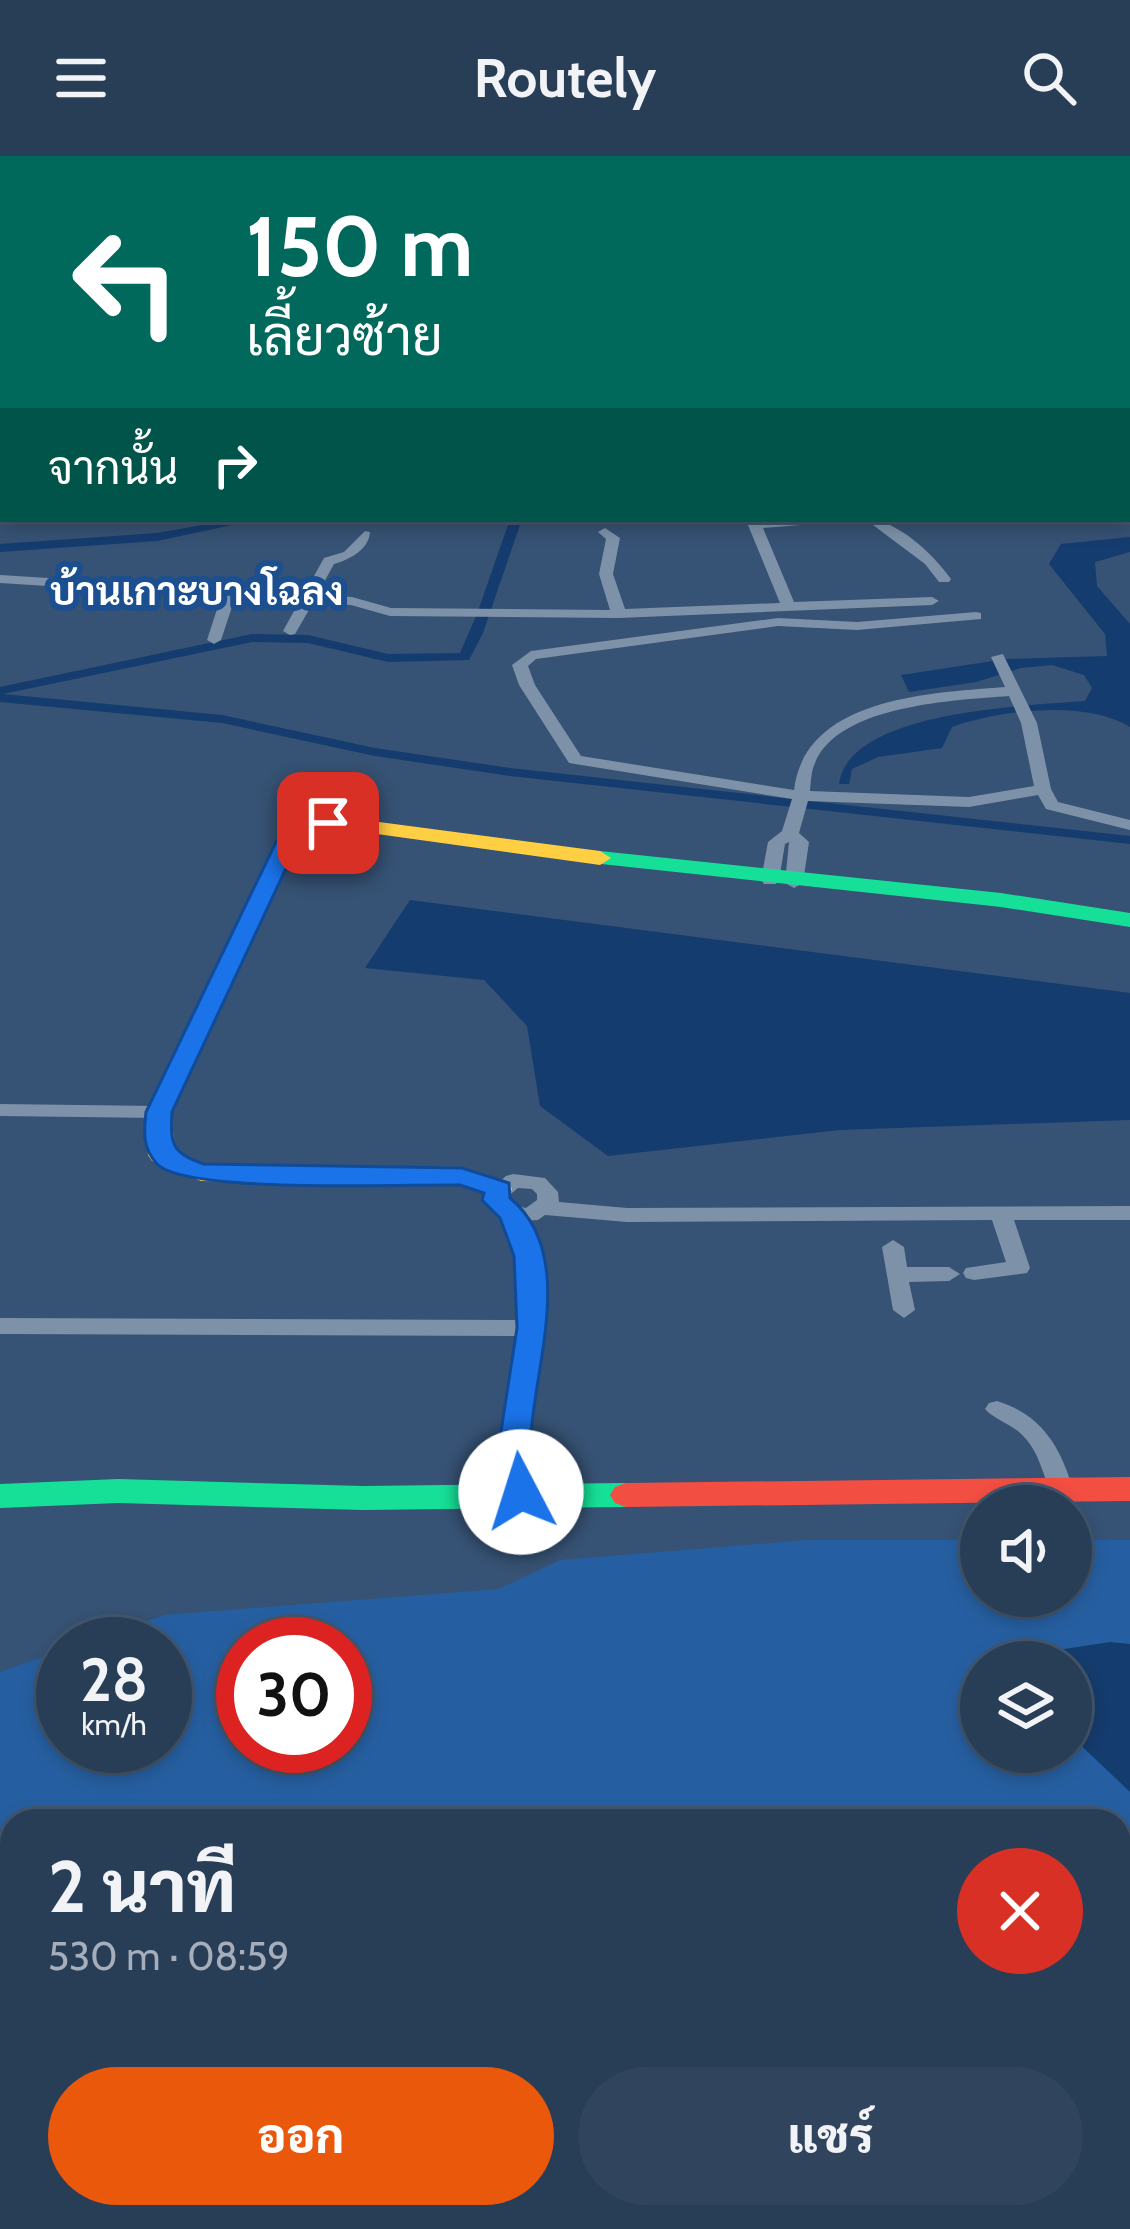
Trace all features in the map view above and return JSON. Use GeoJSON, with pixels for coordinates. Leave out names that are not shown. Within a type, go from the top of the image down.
{"type":"FeatureCollection","features":[{"type":"Feature","properties":{"kind":"street"},"geometry":{"type":"LineString","coordinates":[[787,603],[755,525],[790,522]]}},
{"type":"Feature","properties":{"kind":"street"},"geometry":{"type":"LineString","coordinates":[[876,522],[930,562],[944,579]]}},
{"type":"Feature","properties":{"kind":"street"},"geometry":{"type":"LineString","coordinates":[[605,532],[613,538],[608,591],[619,614]]}},
{"type":"Feature","properties":{"kind":"street"},"geometry":{"type":"LineString","coordinates":[[290,631],[328,561],[350,555],[365,535]]}},
{"type":"Feature","properties":{"kind":"street"},"geometry":{"type":"LineString","coordinates":[[0,579],[352,601],[390,612],[472,609],[619,614],[787,603],[823,608],[932,601]]}},
{"type":"Feature","properties":{"kind":"street"},"geometry":{"type":"LineString","coordinates":[[145,610],[154,590]]}},
{"type":"Feature","properties":{"kind":"street"},"geometry":{"type":"LineString","coordinates":[[214,640],[229,594]]}},
{"type":"Feature","properties":{"kind":"street"},"geometry":{"type":"LineString","coordinates":[[976,616],[857,626],[769,623],[531,656],[520,664],[526,685],[575,760],[797,813],[969,802],[1043,789]]}},
{"type":"Feature","properties":{"kind":"street"},"geometry":{"type":"LineString","coordinates":[[998,657],[1029,723],[1043,789],[1058,809],[1130,824]]}},
{"type":"Feature","properties":{"kind":"street"},"geometry":{"type":"LineString","coordinates":[[782,881],[800,842],[797,813],[806,762],[816,746],[852,723],[932,697],[1014,690]]}},
{"type":"Feature","properties":{"kind":"street"},"geometry":{"type":"LineString","coordinates":[[1130,920],[1001,900],[782,881],[341,823],[312,824],[287,842],[159,1112],[161,1155],[201,1173],[462,1176],[506,1202],[542,1210],[627,1215],[1130,1213]]}},
{"type":"Feature","properties":{"kind":"street"},"geometry":{"type":"LineString","coordinates":[[0,1110],[159,1112]]}},
{"type":"Feature","properties":{"kind":"street"},"geometry":{"type":"LineString","coordinates":[[521,1492],[515,1438],[532,1328],[529,1256],[506,1202],[513,1181],[538,1183],[550,1197],[529,1256]]}},
{"type":"Feature","properties":{"kind":"street"},"geometry":{"type":"LineString","coordinates":[[974,1273],[1019,1268],[1000,1214]]}},
{"type":"Feature","properties":{"kind":"street"},"geometry":{"type":"LineString","coordinates":[[893,1247],[904,1310]]}},
{"type":"Feature","properties":{"kind":"street"},"geometry":{"type":"LineString","coordinates":[[897,1275],[949,1274]]}},
{"type":"Feature","properties":{"kind":"street"},"geometry":{"type":"LineString","coordinates":[[0,1326],[532,1328]]}},
{"type":"Feature","properties":{"kind":"street"},"geometry":{"type":"LineString","coordinates":[[997,1409],[1029,1423],[1044,1438],[1060,1485]]}},
{"type":"Feature","properties":{"kind":"street"},"geometry":{"type":"LineString","coordinates":[[1092,1489],[1130,1489]]}},
{"type":"Feature","properties":{"kind":"street"},"geometry":{"type":"LineString","coordinates":[[0,1496],[118,1491],[363,1498],[521,1492],[960,1490]]}},
{"type":"Feature","properties":{"kind":"shaded area"},"geometry":{"type":"Polygon","coordinates":[[[1130,537],[1130,552],[1095,562],[1097,586],[1130,624],[1130,727],[1112,718],[1067,710],[994,716],[952,727],[942,748],[878,757],[852,769],[849,784],[839,784],[850,759],[873,741],[906,727],[984,710],[1085,701],[1092,688],[1084,675],[1052,665],[909,692],[901,675],[1006,659],[1107,656],[1105,634],[1049,564],[1061,544],[1130,537]]]}},
{"type":"Feature","properties":{"kind":"shaded area"},"geometry":{"type":"Polygon","coordinates":[[[410,900],[1130,993],[1130,1120],[840,1130],[608,1156],[540,1106],[527,1026],[484,980],[365,968],[410,900]]]}},
{"type":"Feature","properties":{"kind":"shaded area"},"geometry":{"type":"Polygon","coordinates":[[[807,1540],[960,1540],[960,1617],[1092,1617],[1092,1540],[1130,1540],[1130,1809],[0,1809],[0,1672],[36,1659],[36,1773],[192,1773],[192,1617],[158,1617],[499,1589],[560,1560],[807,1540]]]}},
{"type":"Feature","properties":{"kind":"shaded area"},"geometry":{"type":"Polygon","coordinates":[[[1130,1644],[1130,1792],[1092,1756],[1092,1645],[1130,1644]]]}},
{"type":"Feature","properties":{"kind":"waterway"},"geometry":{"type":"LineString","coordinates":[[0,548],[157,537],[239,522]]}},
{"type":"Feature","properties":{"kind":"waterway"},"geometry":{"type":"LineString","coordinates":[[0,691],[252,638],[308,639],[388,658],[464,657],[515,522]]}},
{"type":"Feature","properties":{"kind":"waterway"},"geometry":{"type":"LineString","coordinates":[[0,698],[222,719],[375,752],[510,772],[1130,840]]}},
{"type":"Feature","properties":{"kind":"traffic: fast"},"geometry":{"type":"LineString","coordinates":[[600,858],[1001,900],[1130,920]]}},
{"type":"Feature","properties":{"kind":"traffic: fast"},"geometry":{"type":"LineString","coordinates":[[0,1496],[118,1491],[363,1498],[626,1495]]}},
{"type":"Feature","properties":{"kind":"traffic: slow"},"geometry":{"type":"LineString","coordinates":[[499,1189],[462,1176],[201,1173],[161,1155],[159,1112],[288,842],[312,824],[341,823],[600,858]]}},
{"type":"Feature","properties":{"kind":"traffic: jam"},"geometry":{"type":"LineString","coordinates":[[626,1495],[1130,1489]]}},
{"type":"Feature","properties":{"kind":"district","name":"บ้านเกาะบางโฉลง"},"geometry":{"type":"Point","coordinates":[197,591]}},
{"type":"Feature","properties":{"kind":"route"},"geometry":{"type":"LineString","coordinates":[[328,823],[312,824],[287,842],[159,1112],[157,1143],[169,1161],[201,1173],[462,1176],[500,1189],[496,1200],[512,1214],[511,1222],[529,1256],[532,1328],[515,1438],[521,1492]]}}]}
